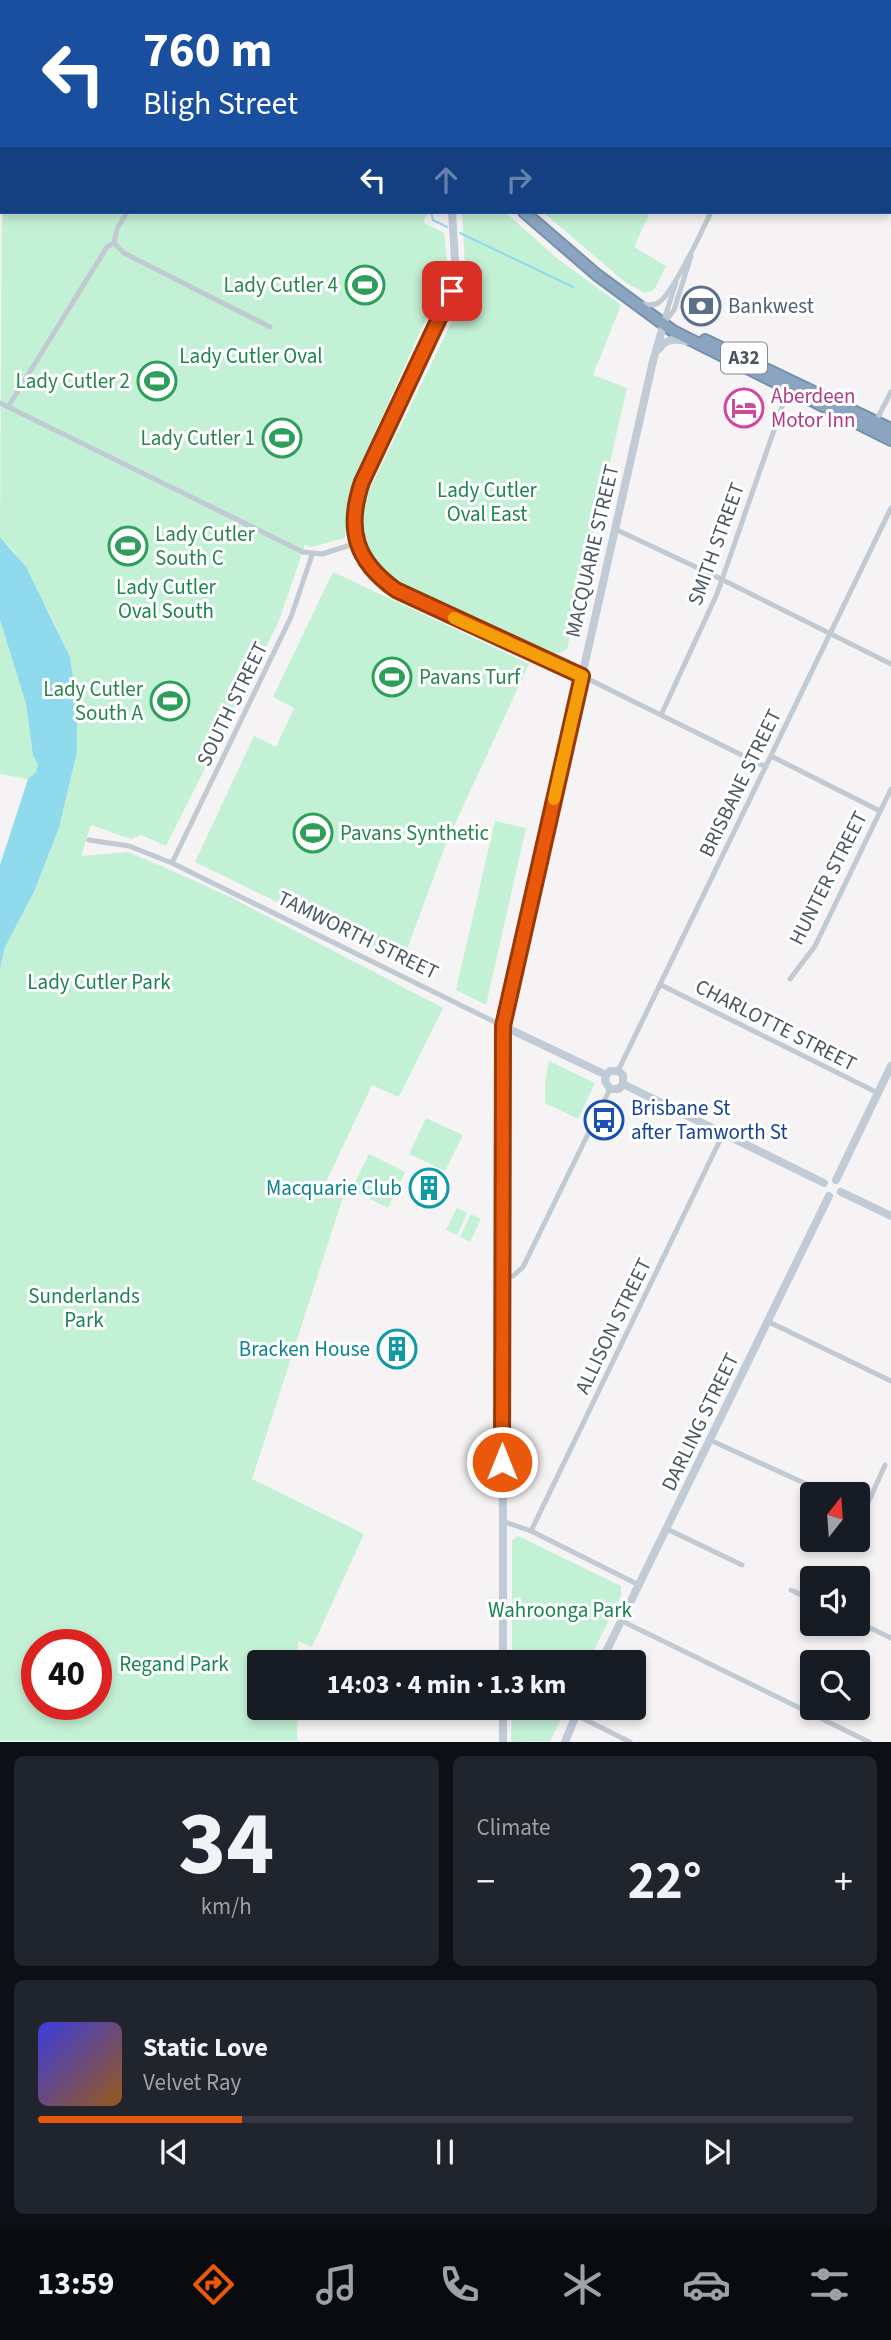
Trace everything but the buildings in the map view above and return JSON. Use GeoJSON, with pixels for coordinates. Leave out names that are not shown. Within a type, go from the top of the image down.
{"type":"FeatureCollection","features":[{"type":"Feature","properties":{"kind":"highway","name":"A32"},"geometry":{"type":"LineString","coordinates":[[526,214],[572,255],[673,331],[874,426],[891,440]]}},
{"type":"Feature","properties":{"kind":"highway","name":"A32"},"geometry":{"type":"LineString","coordinates":[[664,323],[675,324],[789,385]]}},
{"type":"Feature","properties":{"kind":"highway","name":"A32"},"geometry":{"type":"LineString","coordinates":[[874,426],[891,429]]}},
{"type":"Feature","properties":{"kind":"street"},"geometry":{"type":"LineString","coordinates":[[8,407],[101,255],[114,243],[117,229],[126,214]]}},
{"type":"Feature","properties":{"kind":"street"},"geometry":{"type":"LineString","coordinates":[[452,214],[455,260],[452,291],[362,482],[355,508],[357,543],[370,568],[396,590],[582,676],[766,766]]}},
{"type":"Feature","properties":{"kind":"street","name":"MACQUARIE STREET"},"geometry":{"type":"LineString","coordinates":[[664,323],[674,310],[692,253],[710,214]]}},
{"type":"Feature","properties":{"kind":"street"},"geometry":{"type":"LineString","coordinates":[[114,243],[124,253],[270,327]]}},
{"type":"Feature","properties":{"kind":"street","name":"MACQUARIE STREET"},"geometry":{"type":"LineString","coordinates":[[628,299],[648,305],[658,303],[692,253]]}},
{"type":"Feature","properties":{"kind":"street","name":"MACQUARIE STREET"},"geometry":{"type":"LineString","coordinates":[[503,1650],[503,1026],[653,361],[667,307],[682,267]]}},
{"type":"Feature","properties":{"kind":"street"},"geometry":{"type":"LineString","coordinates":[[653,361],[659,347],[666,341],[675,339],[698,344]]}},
{"type":"Feature","properties":{"kind":"street","name":"SMITH STREET"},"geometry":{"type":"LineString","coordinates":[[661,715],[722,579],[789,385]]}},
{"type":"Feature","properties":{"kind":"street"},"geometry":{"type":"LineString","coordinates":[[874,426],[891,392]]}},
{"type":"Feature","properties":{"kind":"street"},"geometry":{"type":"LineString","coordinates":[[0,403],[293,548],[312,555],[332,552],[357,543]]}},
{"type":"Feature","properties":{"kind":"street","name":"BRISBANE STREET"},"geometry":{"type":"LineString","coordinates":[[618,1071],[891,508]]}},
{"type":"Feature","properties":{"kind":"street"},"geometry":{"type":"LineString","coordinates":[[615,529],[891,664]]}},
{"type":"Feature","properties":{"kind":"street","name":"SOUTH STREET"},"geometry":{"type":"LineString","coordinates":[[172,863],[291,617],[312,555]]}},
{"type":"Feature","properties":{"kind":"street"},"geometry":{"type":"LineString","coordinates":[[771,756],[880,811]]}},
{"type":"Feature","properties":{"kind":"street","name":"HUNTER STREET"},"geometry":{"type":"LineString","coordinates":[[790,979],[815,946],[891,789]]}},
{"type":"Feature","properties":{"kind":"street","name":"TAMWORTH STREET"},"geometry":{"type":"LineString","coordinates":[[89,841],[129,846],[172,863],[606,1075]]}},
{"type":"Feature","properties":{"kind":"street","name":"CHARLOTTE STREET"},"geometry":{"type":"LineString","coordinates":[[661,985],[878,1093]]}},
{"type":"Feature","properties":{"kind":"street"},"geometry":{"type":"LineString","coordinates":[[836,1180],[891,1066]]}},
{"type":"Feature","properties":{"kind":"street"},"geometry":{"type":"LineString","coordinates":[[610,1071],[618,1071],[623,1075],[623,1084],[619,1089],[610,1088],[605,1081],[606,1075],[610,1071]]}},
{"type":"Feature","properties":{"kind":"street"},"geometry":{"type":"LineString","coordinates":[[623,1084],[824,1184]]}},
{"type":"Feature","properties":{"kind":"street"},"geometry":{"type":"LineString","coordinates":[[501,1277],[513,1276],[523,1267],[610,1088]]}},
{"type":"Feature","properties":{"kind":"street","name":"ALLISON STREET"},"geometry":{"type":"LineString","coordinates":[[531,1531],[723,1134]]}},
{"type":"Feature","properties":{"kind":"street"},"geometry":{"type":"LineString","coordinates":[[831,1179],[836,1180],[841,1186],[841,1192],[837,1196],[828,1196],[824,1192],[824,1184],[831,1179]]}},
{"type":"Feature","properties":{"kind":"street"},"geometry":{"type":"LineString","coordinates":[[841,1192],[891,1216]]}},
{"type":"Feature","properties":{"kind":"street","name":"DARLING STREET"},"geometry":{"type":"LineString","coordinates":[[607,1650],[828,1196]]}},
{"type":"Feature","properties":{"kind":"street"},"geometry":{"type":"LineString","coordinates":[[767,1321],[891,1381]]}},
{"type":"Feature","properties":{"kind":"street"},"geometry":{"type":"LineString","coordinates":[[710,1440],[802,1482]]}},
{"type":"Feature","properties":{"kind":"street"},"geometry":{"type":"LineString","coordinates":[[870,1499],[885,1465]]}},
{"type":"Feature","properties":{"kind":"street"},"geometry":{"type":"LineString","coordinates":[[502,1521],[531,1531],[640,1585]]}},
{"type":"Feature","properties":{"kind":"street"},"geometry":{"type":"LineString","coordinates":[[667,1529],[742,1565]]}},
{"type":"Feature","properties":{"kind":"street"},"geometry":{"type":"LineString","coordinates":[[792,1590],[800,1594]]}},
{"type":"Feature","properties":{"kind":"street"},"geometry":{"type":"LineString","coordinates":[[622,1621],[869,1741]]}},
{"type":"Feature","properties":{"kind":"street"},"geometry":{"type":"LineString","coordinates":[[870,1628],[891,1638]]}},
{"type":"Feature","properties":{"kind":"street"},"geometry":{"type":"LineString","coordinates":[[503,1720],[503,1741]]}},
{"type":"Feature","properties":{"kind":"street"},"geometry":{"type":"LineString","coordinates":[[565,1741],[574,1720]]}},
{"type":"Feature","properties":{"kind":"street"},"geometry":{"type":"LineString","coordinates":[[592,1720],[630,1741]]}},
{"type":"Feature","properties":{"kind":"green space"},"geometry":{"type":"Polygon","coordinates":[[[2,214],[427,214],[423,222],[444,233],[448,269],[352,484],[345,538],[311,547],[305,545],[278,623],[166,846],[141,835],[131,839],[91,825],[81,856],[128,852],[232,898],[443,1008],[399,1097],[372,1085],[325,1184],[344,1194],[252,1479],[364,1534],[312,1647],[298,1641],[298,1650],[247,1650],[247,1720],[298,1720],[297,1741],[0,1741],[0,969],[5,947],[34,892],[59,828],[77,752],[77,704],[70,657],[14,551],[0,537],[2,214]]]}},
{"type":"Feature","properties":{"kind":"green space","name":"Lady Cutler Oval East"},"geometry":{"type":"Polygon","coordinates":[[[462,214],[507,214],[558,259],[621,305],[593,375],[627,388],[567,649],[561,653],[551,653],[405,587],[383,569],[365,538],[363,526],[366,497],[462,301],[466,283],[462,214]]]}},
{"type":"Feature","properties":{"kind":"green space"},"geometry":{"type":"Polygon","coordinates":[[[545,214],[649,214],[634,247],[666,266],[654,290],[645,293],[626,283],[545,214]]]}},
{"type":"Feature","properties":{"kind":"green space"},"geometry":{"type":"Polygon","coordinates":[[[333,572],[529,664],[447,841],[402,963],[195,862],[254,736],[276,747],[294,708],[273,697],[333,572]]]}},
{"type":"Feature","properties":{"kind":"green space"},"geometry":{"type":"Polygon","coordinates":[[[0,621],[26,704],[33,756],[38,765],[36,772],[28,779],[0,774],[0,621]]]}},
{"type":"Feature","properties":{"kind":"green space"},"geometry":{"type":"Polygon","coordinates":[[[495,821],[526,828],[486,1005],[456,990],[495,821]]]}},
{"type":"Feature","properties":{"kind":"green space"},"geometry":{"type":"Polygon","coordinates":[[[549,1061],[595,1083],[578,1119],[545,1103],[549,1061]]]}},
{"type":"Feature","properties":{"kind":"green space"},"geometry":{"type":"Polygon","coordinates":[[[426,1118],[463,1135],[445,1171],[409,1154],[426,1118]]]}},
{"type":"Feature","properties":{"kind":"green space"},"geometry":{"type":"Polygon","coordinates":[[[369,1154],[405,1172],[388,1208],[351,1190],[369,1154]]]}},
{"type":"Feature","properties":{"kind":"green space"},"geometry":{"type":"Polygon","coordinates":[[[457,1208],[467,1213],[457,1235],[446,1230],[457,1208]]]}},
{"type":"Feature","properties":{"kind":"green space"},"geometry":{"type":"Polygon","coordinates":[[[471,1214],[481,1219],[470,1242],[460,1237],[471,1214]]]}},
{"type":"Feature","properties":{"kind":"green space","name":"Wahroonga Park"},"geometry":{"type":"Polygon","coordinates":[[[518,1536],[621,1586],[621,1596],[594,1650],[512,1650],[512,1540],[518,1536]]]}},
{"type":"Feature","properties":{"kind":"green space"},"geometry":{"type":"Polygon","coordinates":[[[512,1720],[560,1720],[550,1741],[511,1742],[512,1720]]]}},
{"type":"Feature","properties":{"kind":"water"},"geometry":{"type":"Polygon","coordinates":[[[0,537],[26,567],[70,657],[77,704],[77,752],[59,828],[34,892],[5,947],[0,969],[0,865],[28,779],[36,772],[38,765],[33,756],[26,704],[0,620],[0,537]]]}},
{"type":"Feature","properties":{"kind":"waterway"},"geometry":{"type":"LineString","coordinates":[[432,214],[433,220],[447,227]]}},
{"type":"Feature","properties":{"kind":"waterway"},"geometry":{"type":"LineString","coordinates":[[460,233],[573,287]]}},
{"type":"Feature","properties":{"kind":"slow traffic"},"geometry":{"type":"LineString","coordinates":[[454,618],[582,676],[554,799]]}},
{"type":"Feature","properties":{"kind":"place","name":"Lady Cutler 4"},"geometry":{"type":"Point","coordinates":[365,285]}},
{"type":"Feature","properties":{"kind":"place","name":"Bankwest"},"geometry":{"type":"Point","coordinates":[701,306]}},
{"type":"Feature","properties":{"kind":"place","name":"Lady Cutler 2"},"geometry":{"type":"Point","coordinates":[157,381]}},
{"type":"Feature","properties":{"kind":"place","name":"Aberdeen Motor Inn"},"geometry":{"type":"Point","coordinates":[744,408]}},
{"type":"Feature","properties":{"kind":"place","name":"Lady Cutler 1"},"geometry":{"type":"Point","coordinates":[282,438]}},
{"type":"Feature","properties":{"kind":"place","name":"Lady Cutler South C"},"geometry":{"type":"Point","coordinates":[128,546]}},
{"type":"Feature","properties":{"kind":"place","name":"Pavans Turf"},"geometry":{"type":"Point","coordinates":[392,677]}},
{"type":"Feature","properties":{"kind":"place","name":"Lady Cutler South A"},"geometry":{"type":"Point","coordinates":[170,701]}},
{"type":"Feature","properties":{"kind":"place","name":"Pavans Synthetic"},"geometry":{"type":"Point","coordinates":[313,833]}},
{"type":"Feature","properties":{"kind":"place","name":"Brisbane St after Tamworth St"},"geometry":{"type":"Point","coordinates":[604,1120]}},
{"type":"Feature","properties":{"kind":"place","name":"Macquarie Club"},"geometry":{"type":"Point","coordinates":[429,1188]}},
{"type":"Feature","properties":{"kind":"place","name":"Bracken House"},"geometry":{"type":"Point","coordinates":[397,1349]}},
{"type":"Feature","properties":{"kind":"route"},"geometry":{"type":"LineString","coordinates":[[452,291],[362,482],[355,508],[357,543],[370,568],[396,590],[582,676],[503,1026],[502,1462]]}},
{"type":"Feature","properties":{"kind":"park label","name":"Lady Cutler Oval"},"geometry":{"type":"Point","coordinates":[251,356]}},
{"type":"Feature","properties":{"kind":"park label","name":"Lady Cutler Oval South"},"geometry":{"type":"Point","coordinates":[166,599]}},
{"type":"Feature","properties":{"kind":"park label","name":"Lady Cutler Park"},"geometry":{"type":"Point","coordinates":[99,982]}},
{"type":"Feature","properties":{"kind":"park label","name":"Sunderlands Park"},"geometry":{"type":"Point","coordinates":[84,1308]}},
{"type":"Feature","properties":{"kind":"park label","name":"Regand Park"},"geometry":{"type":"Point","coordinates":[174,1664]}}]}
